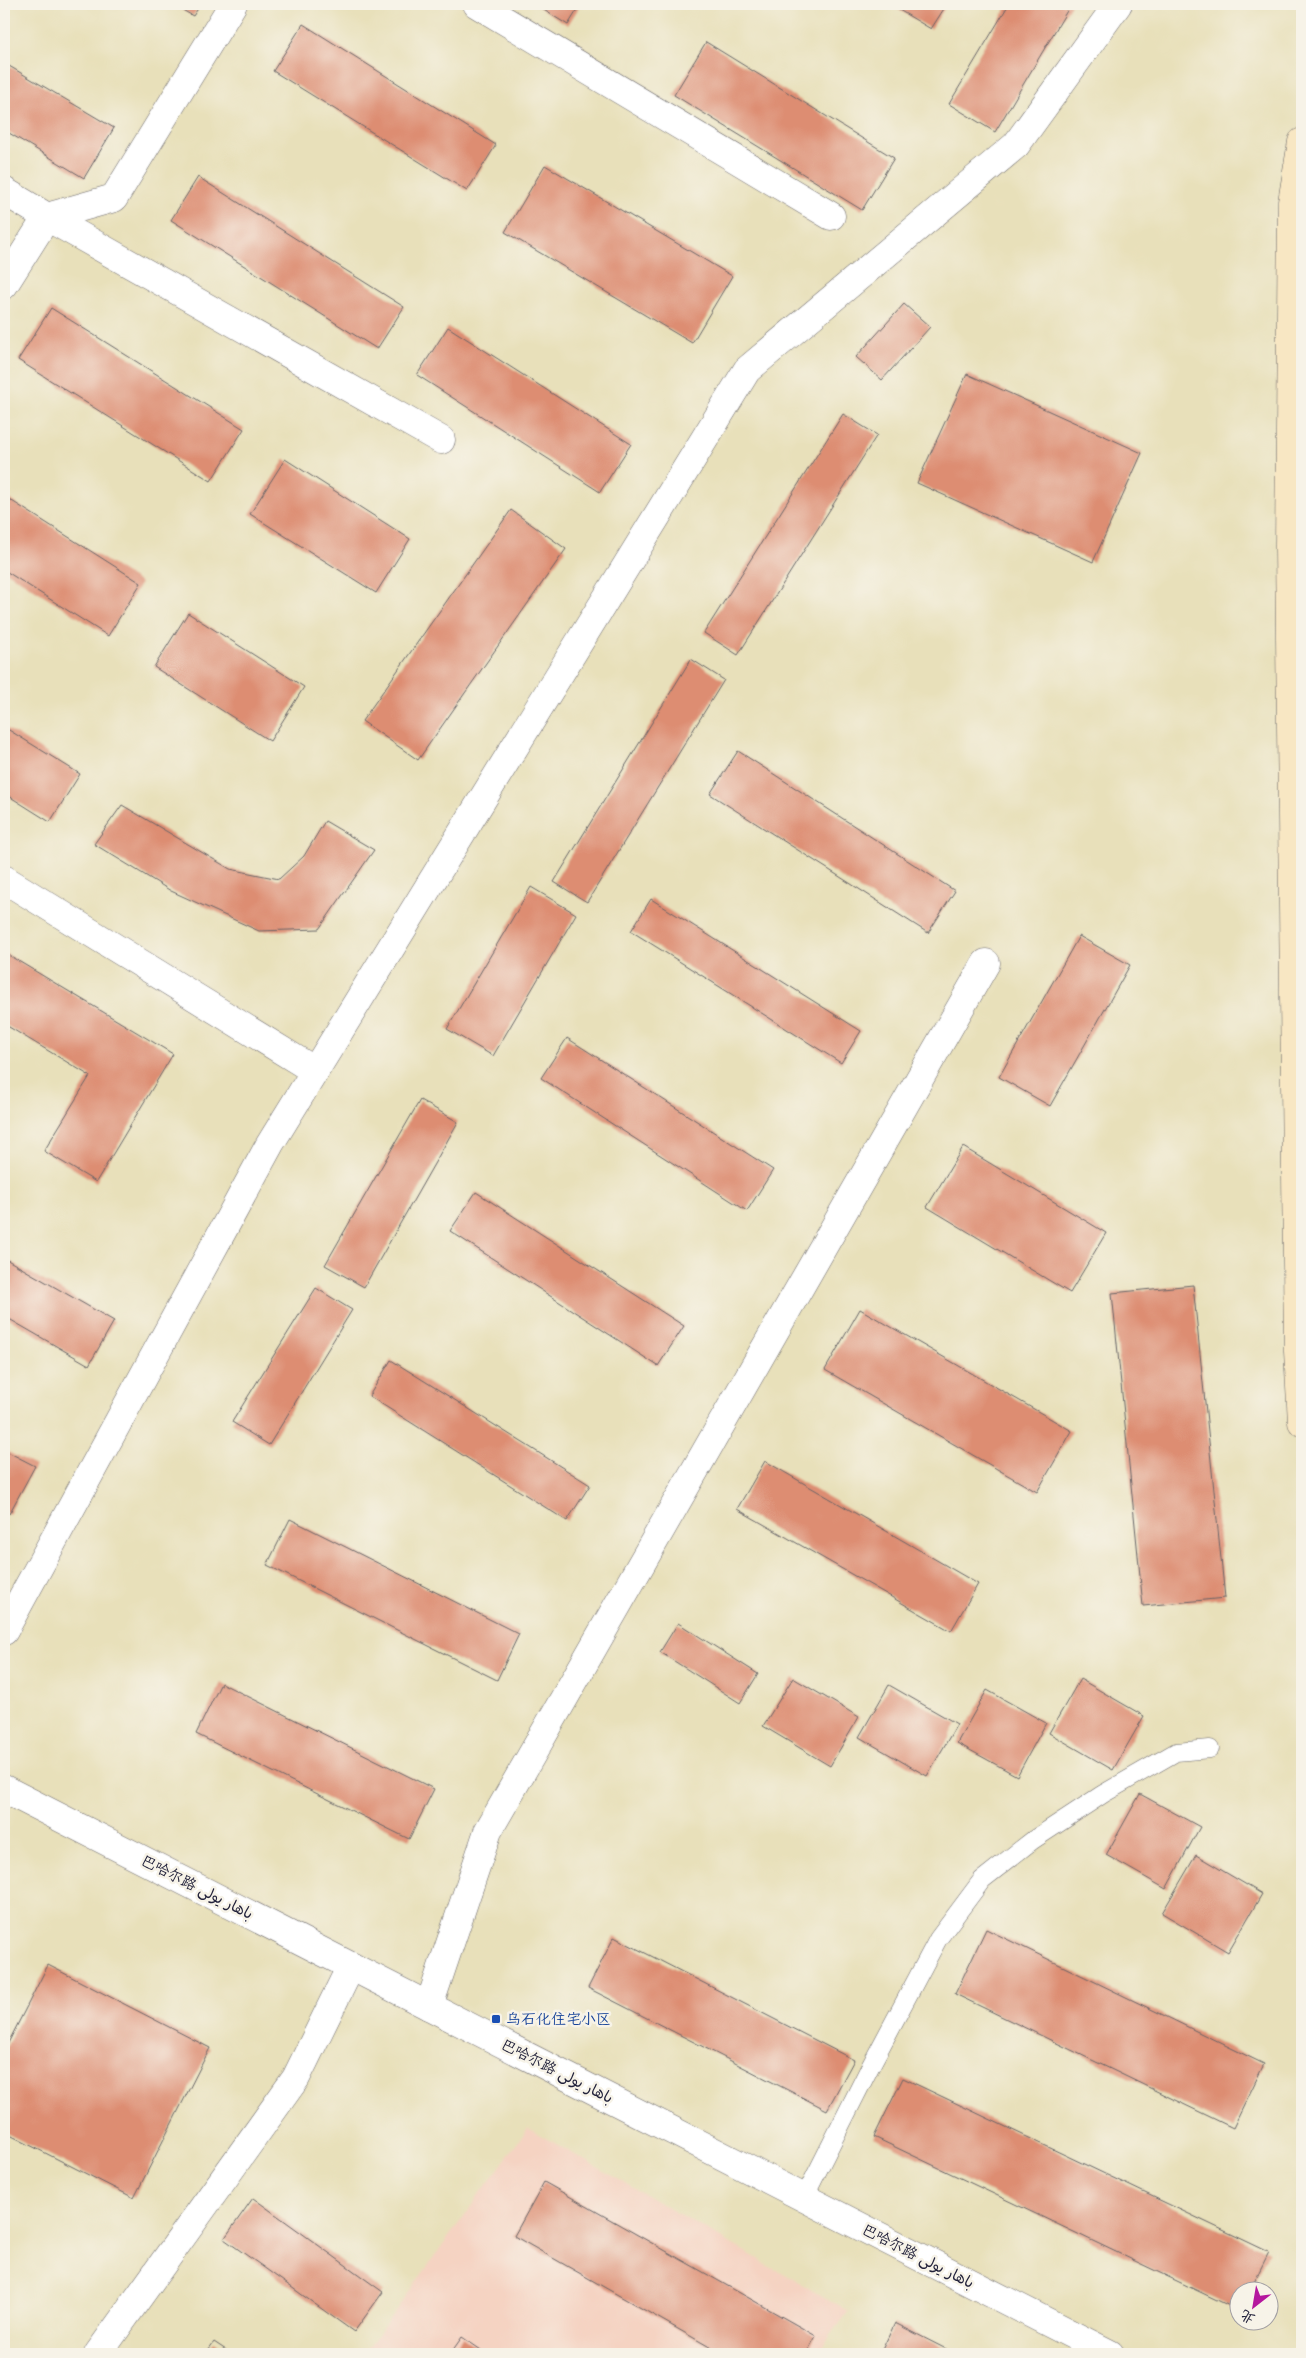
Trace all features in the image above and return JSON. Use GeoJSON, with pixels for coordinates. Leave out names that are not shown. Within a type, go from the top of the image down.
{"type":"FeatureCollection","features":[{"type":"Feature","properties":{"kind":"main road"},"geometry":{"type":"LineString","coordinates":[[1302,142],[1292,202],[1289,547],[1298,1351],[1302,1422]]}},
{"type":"Feature","properties":{"kind":"street"},"geometry":{"type":"LineString","coordinates":[[4,285],[47,217],[114,198],[233,4]]}},
{"type":"Feature","properties":{"kind":"street"},"geometry":{"type":"LineString","coordinates":[[477,4],[831,216]]}},
{"type":"Feature","properties":{"kind":"street"},"geometry":{"type":"LineString","coordinates":[[4,1631],[270,1144],[747,370],[1016,145],[1118,4]]}},
{"type":"Feature","properties":{"kind":"street"},"geometry":{"type":"LineString","coordinates":[[4,191],[441,440]]}},
{"type":"Feature","properties":{"kind":"street"},"geometry":{"type":"LineString","coordinates":[[4,879],[315,1071]]}},
{"type":"Feature","properties":{"kind":"street"},"geometry":{"type":"LineString","coordinates":[[429,2006],[488,1831],[986,963]]}},
{"type":"Feature","properties":{"kind":"street","name":"巴哈尔路 باھار يولى"},"geometry":{"type":"LineString","coordinates":[[4,1789],[1110,2354]]}},
{"type":"Feature","properties":{"kind":"street"},"geometry":{"type":"LineString","coordinates":[[98,2354],[296,2078],[351,1966]]}},
{"type":"Feature","properties":{"kind":"lane"},"geometry":{"type":"LineString","coordinates":[[804,2198],[870,2067],[938,1939],[982,1880],[1033,1840],[1103,1794],[1176,1752],[1210,1749]]}},
{"type":"Feature","properties":{"kind":"shaded area"},"geometry":{"type":"Polygon","coordinates":[[[528,2128],[849,2311],[817,2354],[364,2354],[528,2128]]]}},
{"type":"Feature","properties":{"kind":"building"},"geometry":{"type":"Polygon","coordinates":[[[172,4],[201,4],[193,16],[172,4]]]}},
{"type":"Feature","properties":{"kind":"building"},"geometry":{"type":"Polygon","coordinates":[[[534,4],[581,4],[568,25],[534,4]]]}},
{"type":"Feature","properties":{"kind":"building"},"geometry":{"type":"Polygon","coordinates":[[[889,4],[947,4],[931,29],[889,4]]]}},
{"type":"Feature","properties":{"kind":"building"},"geometry":{"type":"Polygon","coordinates":[[[1009,4],[1071,4],[995,132],[949,104],[1009,4]]]}},
{"type":"Feature","properties":{"kind":"building"},"geometry":{"type":"Polygon","coordinates":[[[303,24],[496,145],[467,191],[273,71],[303,24]]]}},
{"type":"Feature","properties":{"kind":"building"},"geometry":{"type":"Polygon","coordinates":[[[706,42],[894,158],[862,210],[674,95],[706,42]]]}},
{"type":"Feature","properties":{"kind":"building"},"geometry":{"type":"Polygon","coordinates":[[[4,63],[114,128],[84,178],[4,130],[4,63]]]}},
{"type":"Feature","properties":{"kind":"building"},"geometry":{"type":"Polygon","coordinates":[[[545,165],[732,276],[692,343],[505,232],[545,165]]]}},
{"type":"Feature","properties":{"kind":"building"},"geometry":{"type":"Polygon","coordinates":[[[198,177],[404,307],[377,349],[171,220],[198,177]]]}},
{"type":"Feature","properties":{"kind":"building"},"geometry":{"type":"Polygon","coordinates":[[[904,304],[930,327],[882,380],[856,357],[904,304]]]}},
{"type":"Feature","properties":{"kind":"building"},"geometry":{"type":"Polygon","coordinates":[[[51,308],[244,429],[211,481],[18,360],[51,308]]]}},
{"type":"Feature","properties":{"kind":"building"},"geometry":{"type":"Polygon","coordinates":[[[448,327],[631,444],[600,492],[417,375],[448,327]]]}},
{"type":"Feature","properties":{"kind":"building"},"geometry":{"type":"Polygon","coordinates":[[[967,374],[1142,453],[1093,562],[917,483],[967,374]]]}},
{"type":"Feature","properties":{"kind":"building"},"geometry":{"type":"Polygon","coordinates":[[[843,414],[877,435],[738,655],[704,633],[843,414]]]}},
{"type":"Feature","properties":{"kind":"building"},"geometry":{"type":"Polygon","coordinates":[[[285,459],[410,539],[376,593],[250,514],[285,459]]]}},
{"type":"Feature","properties":{"kind":"building"},"geometry":{"type":"Polygon","coordinates":[[[4,496],[141,583],[108,636],[4,570],[4,496]]]}},
{"type":"Feature","properties":{"kind":"building"},"geometry":{"type":"Polygon","coordinates":[[[511,510],[566,549],[418,760],[362,721],[511,510]]]}},
{"type":"Feature","properties":{"kind":"building"},"geometry":{"type":"Polygon","coordinates":[[[188,613],[304,687],[270,741],[154,667],[188,613]]]}},
{"type":"Feature","properties":{"kind":"building"},"geometry":{"type":"Polygon","coordinates":[[[691,659],[724,680],[587,902],[554,882],[691,659]]]}},
{"type":"Feature","properties":{"kind":"building"},"geometry":{"type":"Polygon","coordinates":[[[4,727],[80,774],[50,822],[4,793],[4,727]]]}},
{"type":"Feature","properties":{"kind":"building"},"geometry":{"type":"Polygon","coordinates":[[[738,751],[955,891],[928,933],[710,794],[738,751]]]}},
{"type":"Feature","properties":{"kind":"building"},"geometry":{"type":"Polygon","coordinates":[[[122,805],[230,869],[279,879],[304,856],[325,821],[374,850],[319,929],[259,931],[171,891],[94,844],[122,805]]]}},
{"type":"Feature","properties":{"kind":"building"},"geometry":{"type":"Polygon","coordinates":[[[531,887],[576,914],[493,1056],[447,1029],[531,887]]]}},
{"type":"Feature","properties":{"kind":"building"},"geometry":{"type":"Polygon","coordinates":[[[651,899],[861,1031],[841,1063],[631,931],[651,899]]]}},
{"type":"Feature","properties":{"kind":"building"},"geometry":{"type":"Polygon","coordinates":[[[1079,936],[1130,965],[1050,1106],[999,1077],[1079,936]]]}},
{"type":"Feature","properties":{"kind":"building"},"geometry":{"type":"Polygon","coordinates":[[[5,953],[173,1054],[96,1182],[44,1151],[90,1076],[4,1024],[5,953]]]}},
{"type":"Feature","properties":{"kind":"building"},"geometry":{"type":"Polygon","coordinates":[[[567,1038],[773,1170],[747,1211],[541,1078],[567,1038]]]}},
{"type":"Feature","properties":{"kind":"building"},"geometry":{"type":"Polygon","coordinates":[[[420,1100],[458,1122],[364,1287],[325,1265],[420,1100]]]}},
{"type":"Feature","properties":{"kind":"building"},"geometry":{"type":"Polygon","coordinates":[[[963,1147],[1106,1233],[1070,1293],[927,1207],[963,1147]]]}},
{"type":"Feature","properties":{"kind":"building"},"geometry":{"type":"Polygon","coordinates":[[[476,1192],[684,1326],[658,1366],[450,1231],[476,1192]]]}},
{"type":"Feature","properties":{"kind":"building"},"geometry":{"type":"Polygon","coordinates":[[[4,1258],[114,1321],[89,1365],[4,1316],[4,1258]]]}},
{"type":"Feature","properties":{"kind":"building"},"geometry":{"type":"Polygon","coordinates":[[[1193,1285],[1225,1598],[1143,1606],[1112,1293],[1193,1285]]]}},
{"type":"Feature","properties":{"kind":"building"},"geometry":{"type":"Polygon","coordinates":[[[316,1288],[352,1310],[269,1445],[232,1422],[316,1288]]]}},
{"type":"Feature","properties":{"kind":"building"},"geometry":{"type":"Polygon","coordinates":[[[860,1309],[1072,1431],[1037,1492],[825,1370],[860,1309]]]}},
{"type":"Feature","properties":{"kind":"building"},"geometry":{"type":"Polygon","coordinates":[[[391,1360],[590,1485],[567,1521],[369,1396],[391,1360]]]}},
{"type":"Feature","properties":{"kind":"building"},"geometry":{"type":"Polygon","coordinates":[[[4,1450],[35,1466],[9,1514],[4,1511],[4,1450]]]}},
{"type":"Feature","properties":{"kind":"building"},"geometry":{"type":"Polygon","coordinates":[[[765,1461],[978,1584],[951,1631],[737,1509],[765,1461]]]}},
{"type":"Feature","properties":{"kind":"building"},"geometry":{"type":"Polygon","coordinates":[[[290,1519],[519,1634],[497,1680],[267,1565],[290,1519]]]}},
{"type":"Feature","properties":{"kind":"building"},"geometry":{"type":"Polygon","coordinates":[[[678,1623],[758,1674],[740,1703],[660,1652],[678,1623]]]}},
{"type":"Feature","properties":{"kind":"building"},"geometry":{"type":"Polygon","coordinates":[[[793,1678],[859,1717],[830,1766],[763,1726],[793,1678]]]}},
{"type":"Feature","properties":{"kind":"building"},"geometry":{"type":"Polygon","coordinates":[[[1080,1679],[1144,1716],[1113,1770],[1049,1733],[1080,1679]]]}},
{"type":"Feature","properties":{"kind":"building"},"geometry":{"type":"Polygon","coordinates":[[[221,1683],[434,1789],[409,1839],[196,1734],[221,1683]]]}},
{"type":"Feature","properties":{"kind":"building"},"geometry":{"type":"Polygon","coordinates":[[[889,1685],[957,1724],[927,1776],[859,1737],[889,1685]]]}},
{"type":"Feature","properties":{"kind":"building"},"geometry":{"type":"Polygon","coordinates":[[[987,1690],[1046,1723],[1017,1776],[957,1743],[987,1690]]]}},
{"type":"Feature","properties":{"kind":"building"},"geometry":{"type":"Polygon","coordinates":[[[1140,1794],[1200,1827],[1166,1889],[1106,1855],[1140,1794]]]}},
{"type":"Feature","properties":{"kind":"building"},"geometry":{"type":"Polygon","coordinates":[[[1196,1855],[1262,1894],[1228,1952],[1162,1913],[1196,1855]]]}},
{"type":"Feature","properties":{"kind":"building"},"geometry":{"type":"Polygon","coordinates":[[[986,1929],[1264,2064],[1233,2128],[955,1994],[986,1929]]]}},
{"type":"Feature","properties":{"kind":"building"},"geometry":{"type":"Polygon","coordinates":[[[614,1937],[854,2060],[827,2110],[588,1988],[614,1937]]]}},
{"type":"Feature","properties":{"kind":"building"},"geometry":{"type":"Polygon","coordinates":[[[48,1965],[210,2048],[134,2198],[4,2132],[4,2051],[48,1965]]]}},
{"type":"Feature","properties":{"kind":"building"},"geometry":{"type":"Polygon","coordinates":[[[903,2078],[1269,2252],[1255,2280],[1228,2280],[1228,2305],[874,2137],[903,2078]]]}},
{"type":"Feature","properties":{"kind":"building"},"geometry":{"type":"Polygon","coordinates":[[[544,2182],[816,2336],[806,2354],[722,2354],[514,2236],[544,2182]]]}},
{"type":"Feature","properties":{"kind":"building"},"geometry":{"type":"Polygon","coordinates":[[[253,2198],[383,2292],[354,2332],[224,2239],[253,2198]]]}},
{"type":"Feature","properties":{"kind":"building"},"geometry":{"type":"Polygon","coordinates":[[[895,2323],[956,2354],[880,2354],[895,2323]]]}},
{"type":"Feature","properties":{"kind":"building"},"geometry":{"type":"Polygon","coordinates":[[[462,2337],[487,2354],[450,2354],[462,2337]]]}},
{"type":"Feature","properties":{"kind":"building"},"geometry":{"type":"Polygon","coordinates":[[[214,2342],[232,2354],[205,2354],[214,2342]]]}},
{"type":"Feature","properties":{"kind":"place","name":"乌石化住宅小区"},"geometry":{"type":"Point","coordinates":[496,2019]}}]}
